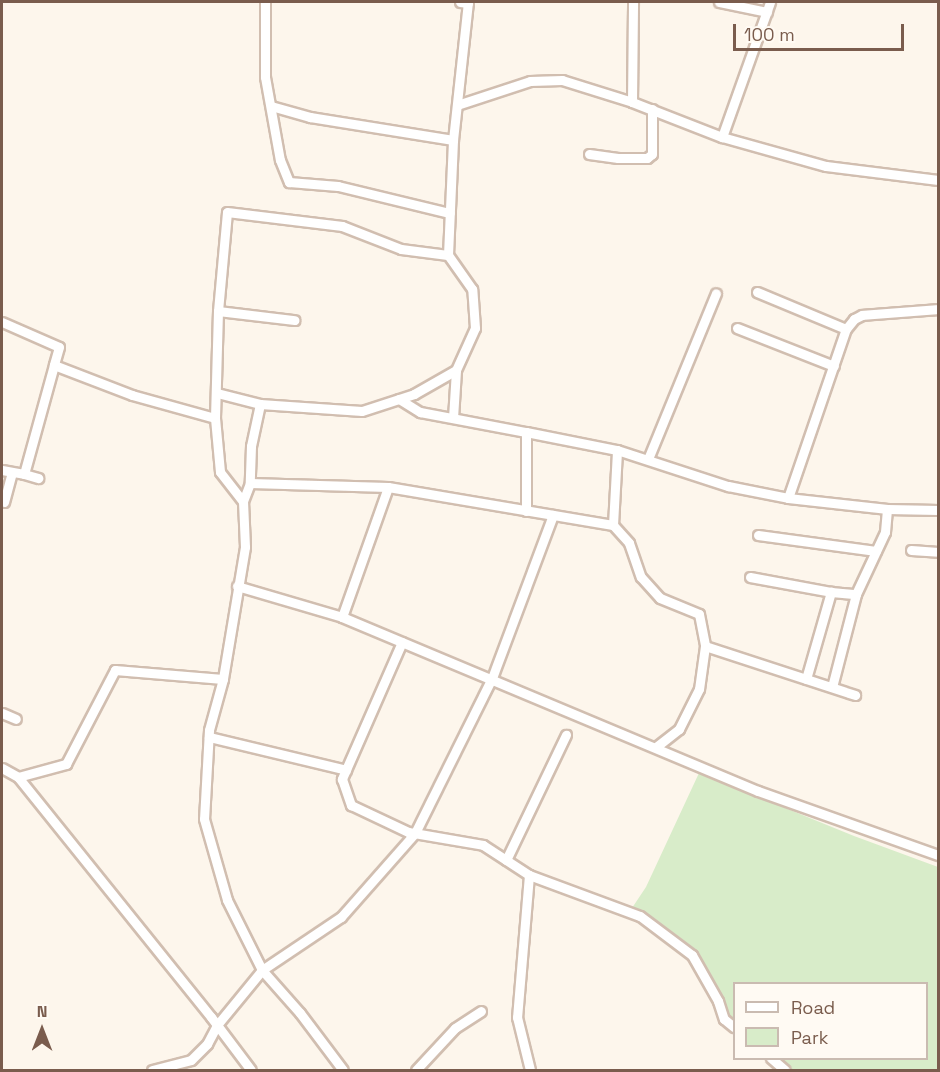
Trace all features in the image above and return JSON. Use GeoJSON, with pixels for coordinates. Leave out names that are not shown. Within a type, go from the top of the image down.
{"type":"FeatureCollection","features":[{"type":"Feature","properties":{"kind":"street"},"geometry":{"type":"LineString","coordinates":[[265,2],[266,77],[280,160],[289,182],[338,186],[450,213]]}},
{"type":"Feature","properties":{"kind":"street"},"geometry":{"type":"LineString","coordinates":[[453,418],[456,370],[475,328],[472,289],[448,255],[453,140],[468,3],[460,2]]}},
{"type":"Feature","properties":{"kind":"street"},"geometry":{"type":"LineString","coordinates":[[632,102],[633,2]]}},
{"type":"Feature","properties":{"kind":"street"},"geometry":{"type":"LineString","coordinates":[[719,2],[767,12]]}},
{"type":"Feature","properties":{"kind":"street"},"geometry":{"type":"LineString","coordinates":[[722,137],[770,2]]}},
{"type":"Feature","properties":{"kind":"street"},"geometry":{"type":"LineString","coordinates":[[457,105],[530,81],[562,80],[652,109],[722,137],[826,166],[939,180]]}},
{"type":"Feature","properties":{"kind":"street"},"geometry":{"type":"LineString","coordinates":[[271,106],[310,117],[453,140]]}},
{"type":"Feature","properties":{"kind":"street"},"geometry":{"type":"LineString","coordinates":[[589,154],[618,158],[647,158],[652,154],[652,109]]}},
{"type":"Feature","properties":{"kind":"street"},"geometry":{"type":"LineString","coordinates":[[243,501],[220,472],[215,418],[218,311],[226,212],[342,226],[401,249],[448,255]]}},
{"type":"Feature","properties":{"kind":"street"},"geometry":{"type":"LineString","coordinates":[[757,292],[846,329]]}},
{"type":"Feature","properties":{"kind":"street"},"geometry":{"type":"LineString","coordinates":[[648,459],[716,293]]}},
{"type":"Feature","properties":{"kind":"street"},"geometry":{"type":"LineString","coordinates":[[788,498],[846,329],[854,319],[862,315],[939,309]]}},
{"type":"Feature","properties":{"kind":"street"},"geometry":{"type":"LineString","coordinates":[[218,311],[294,320]]}},
{"type":"Feature","properties":{"kind":"street"},"geometry":{"type":"LineString","coordinates":[[2,322],[59,346],[24,474]]}},
{"type":"Feature","properties":{"kind":"street"},"geometry":{"type":"LineString","coordinates":[[737,328],[834,366]]}},
{"type":"Feature","properties":{"kind":"street"},"geometry":{"type":"LineString","coordinates":[[54,365],[132,395],[215,418]]}},
{"type":"Feature","properties":{"kind":"street"},"geometry":{"type":"LineString","coordinates":[[217,393],[260,404],[362,411],[414,394],[456,370]]}},
{"type":"Feature","properties":{"kind":"street"},"geometry":{"type":"LineString","coordinates":[[399,399],[420,412],[617,450],[728,486],[788,498],[887,509],[939,510]]}},
{"type":"Feature","properties":{"kind":"street"},"geometry":{"type":"LineString","coordinates":[[260,404],[251,446],[250,483],[243,501],[245,547],[223,679],[209,737],[204,819],[227,900],[262,970],[300,1012],[343,1071]]}},
{"type":"Feature","properties":{"kind":"street"},"geometry":{"type":"LineString","coordinates":[[525,432],[526,511]]}},
{"type":"Feature","properties":{"kind":"street"},"geometry":{"type":"LineString","coordinates":[[613,525],[617,450]]}},
{"type":"Feature","properties":{"kind":"street"},"geometry":{"type":"LineString","coordinates":[[2,470],[38,478]]}},
{"type":"Feature","properties":{"kind":"street"},"geometry":{"type":"LineString","coordinates":[[4,502],[12,473]]}},
{"type":"Feature","properties":{"kind":"street"},"geometry":{"type":"LineString","coordinates":[[250,483],[388,487],[613,525],[629,543],[641,577],[660,598],[699,614],[705,646],[699,689],[679,729],[656,747]]}},
{"type":"Feature","properties":{"kind":"street"},"geometry":{"type":"LineString","coordinates":[[342,617],[388,487]]}},
{"type":"Feature","properties":{"kind":"street"},"geometry":{"type":"LineString","coordinates":[[832,687],[856,594],[885,532],[887,509]]}},
{"type":"Feature","properties":{"kind":"street"},"geometry":{"type":"LineString","coordinates":[[152,1071],[191,1060],[207,1044],[217,1025],[262,970],[341,917],[415,833],[492,678],[553,515]]}},
{"type":"Feature","properties":{"kind":"street"},"geometry":{"type":"LineString","coordinates":[[758,535],[876,551]]}},
{"type":"Feature","properties":{"kind":"street"},"geometry":{"type":"LineString","coordinates":[[911,550],[939,552]]}},
{"type":"Feature","properties":{"kind":"street"},"geometry":{"type":"LineString","coordinates":[[750,578],[856,594]]}},
{"type":"Feature","properties":{"kind":"street"},"geometry":{"type":"LineString","coordinates":[[237,586],[342,617],[758,791],[939,855]]}},
{"type":"Feature","properties":{"kind":"street"},"geometry":{"type":"LineString","coordinates":[[806,679],[831,592]]}},
{"type":"Feature","properties":{"kind":"street"},"geometry":{"type":"LineString","coordinates":[[402,642],[342,779],[351,805],[415,833],[483,845],[529,875],[640,916],[692,956],[718,1001],[724,1019],[733,1026]]}},
{"type":"Feature","properties":{"kind":"street"},"geometry":{"type":"LineString","coordinates":[[705,646],[855,695]]}},
{"type":"Feature","properties":{"kind":"street"},"geometry":{"type":"LineString","coordinates":[[18,777],[66,764],[116,670],[223,679]]}},
{"type":"Feature","properties":{"kind":"street"},"geometry":{"type":"LineString","coordinates":[[2,713],[16,719]]}},
{"type":"Feature","properties":{"kind":"street"},"geometry":{"type":"LineString","coordinates":[[506,860],[566,735]]}},
{"type":"Feature","properties":{"kind":"street"},"geometry":{"type":"LineString","coordinates":[[209,737],[346,770]]}},
{"type":"Feature","properties":{"kind":"street"},"geometry":{"type":"LineString","coordinates":[[2,768],[18,777],[217,1025],[251,1071]]}},
{"type":"Feature","properties":{"kind":"street"},"geometry":{"type":"LineString","coordinates":[[529,875],[517,1017],[530,1071]]}},
{"type":"Feature","properties":{"kind":"street"},"geometry":{"type":"LineString","coordinates":[[416,1071],[455,1028],[481,1011]]}},
{"type":"Feature","properties":{"kind":"street"},"geometry":{"type":"LineString","coordinates":[[191,1060],[194,1071]]}},
{"type":"Feature","properties":{"kind":"street"},"geometry":{"type":"LineString","coordinates":[[772,1060],[785,1071]]}},
{"type":"Feature","properties":{"kind":"green space"},"geometry":{"type":"Polygon","coordinates":[[[699,773],[854,836],[938,867],[938,1070],[783,1070],[772,1060],[928,1060],[928,982],[733,982],[733,1023],[726,1015],[692,952],[632,908],[646,887],[699,773]]]}}]}
